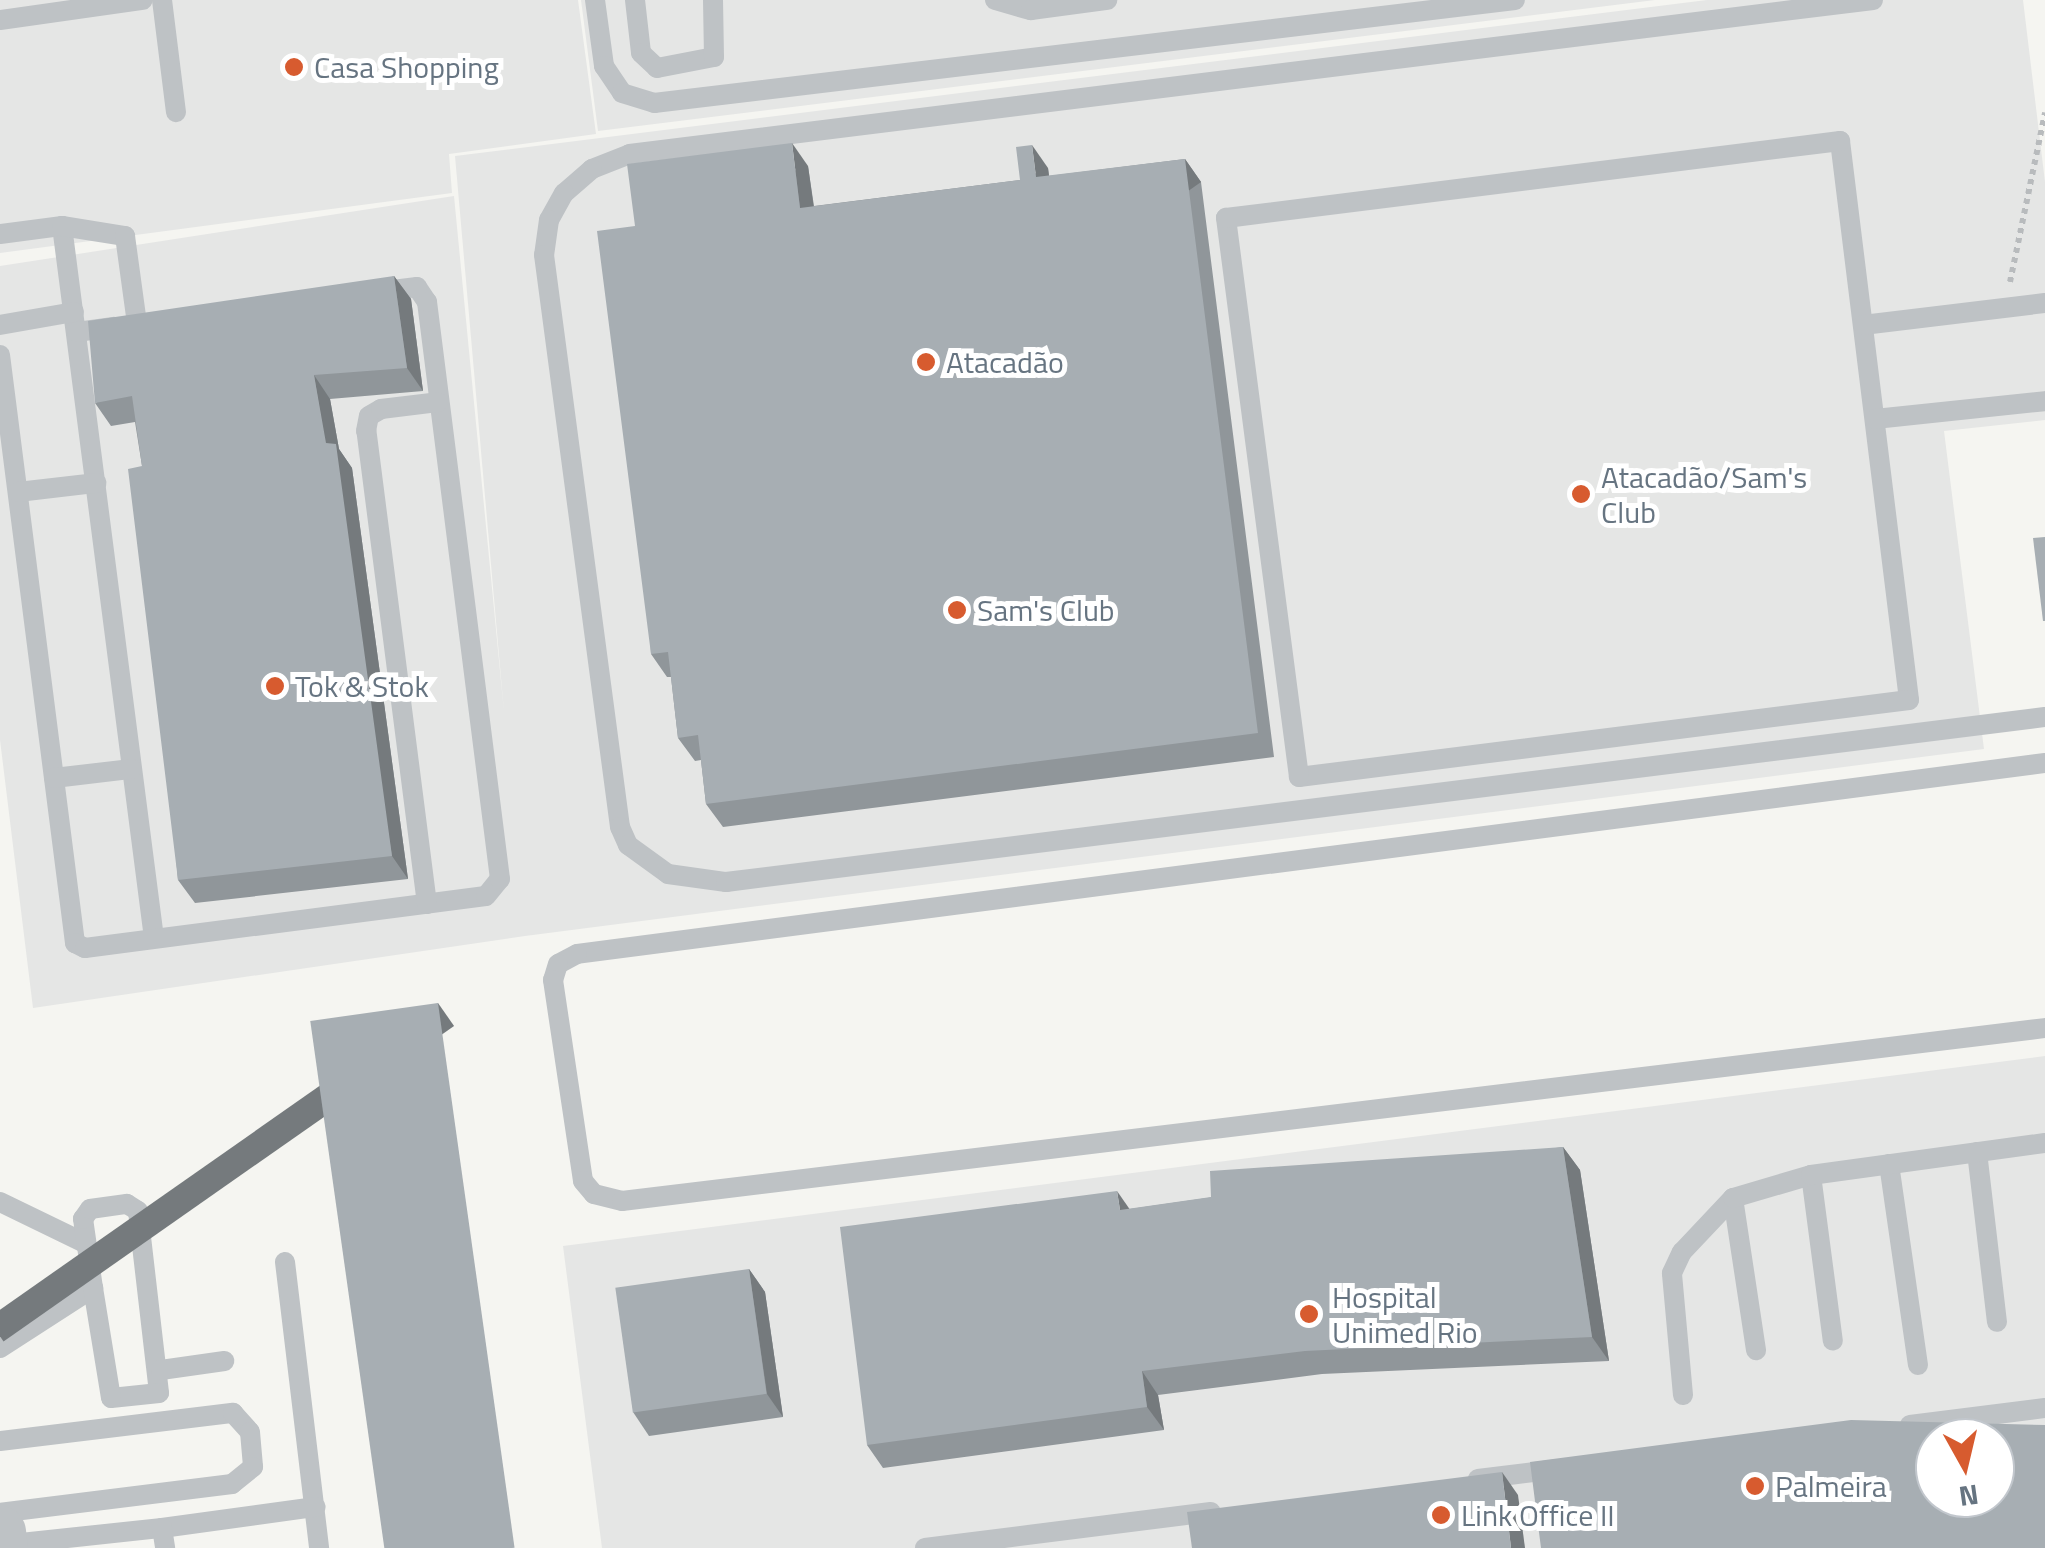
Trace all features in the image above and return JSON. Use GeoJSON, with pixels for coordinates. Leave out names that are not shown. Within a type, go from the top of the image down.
{"type":"FeatureCollection","features":[{"type":"Feature","properties":{"kind":"lane"},"geometry":{"type":"LineString","coordinates":[[0,20],[143,0]]}},
{"type":"Feature","properties":{"kind":"lane"},"geometry":{"type":"LineString","coordinates":[[162,0],[176,112]]}},
{"type":"Feature","properties":{"kind":"lane"},"geometry":{"type":"LineString","coordinates":[[594,0],[604,66],[622,92],[654,103],[1515,0]]}},
{"type":"Feature","properties":{"kind":"lane"},"geometry":{"type":"LineString","coordinates":[[635,0],[641,53],[657,68],[714,57],[713,0]]}},
{"type":"Feature","properties":{"kind":"lane"},"geometry":{"type":"LineString","coordinates":[[994,0],[1031,10],[1107,0]]}},
{"type":"Feature","properties":{"kind":"lane"},"geometry":{"type":"LineString","coordinates":[[1873,0],[630,154],[592,169],[556,206],[544,254],[620,828],[628,845],[668,874],[726,882],[2045,717]]}},
{"type":"Feature","properties":{"kind":"lane"},"geometry":{"type":"LineString","coordinates":[[1840,141],[1863,325],[1909,700],[1299,777],[1226,218],[1840,141]]}},
{"type":"Feature","properties":{"kind":"lane"},"geometry":{"type":"LineString","coordinates":[[0,234],[62,226],[126,236],[147,323],[0,325]]}},
{"type":"Feature","properties":{"kind":"lane"},"geometry":{"type":"LineString","coordinates":[[62,226],[154,938]]}},
{"type":"Feature","properties":{"kind":"lane"},"geometry":{"type":"LineString","coordinates":[[0,355],[75,943],[84,948],[486,896],[500,880],[424,293],[416,286],[344,296]]}},
{"type":"Feature","properties":{"kind":"lane"},"geometry":{"type":"LineString","coordinates":[[1863,325],[2045,303]]}},
{"type":"Feature","properties":{"kind":"lane"},"geometry":{"type":"LineString","coordinates":[[1875,419],[2045,400]]}},
{"type":"Feature","properties":{"kind":"lane"},"geometry":{"type":"LineString","coordinates":[[427,904],[366,430],[369,416],[381,409],[438,402]]}},
{"type":"Feature","properties":{"kind":"lane"},"geometry":{"type":"LineString","coordinates":[[18,492],[96,483]]}},
{"type":"Feature","properties":{"kind":"lane"},"geometry":{"type":"LineString","coordinates":[[2045,763],[577,954],[558,964],[553,980],[583,1181],[594,1194],[622,1201],[2045,1028]]}},
{"type":"Feature","properties":{"kind":"lane"},"geometry":{"type":"LineString","coordinates":[[54,778],[131,769]]}},
{"type":"Feature","properties":{"kind":"lane"},"geometry":{"type":"LineString","coordinates":[[1683,1394],[1672,1273],[1682,1252],[1732,1198],[1811,1175],[2045,1144]]}},
{"type":"Feature","properties":{"kind":"lane"},"geometry":{"type":"LineString","coordinates":[[1977,1152],[1996,1322]]}},
{"type":"Feature","properties":{"kind":"lane"},"geometry":{"type":"LineString","coordinates":[[1889,1164],[1918,1365]]}},
{"type":"Feature","properties":{"kind":"lane"},"geometry":{"type":"LineString","coordinates":[[1811,1175],[1834,1341]]}},
{"type":"Feature","properties":{"kind":"lane"},"geometry":{"type":"LineString","coordinates":[[1732,1198],[1756,1350]]}},
{"type":"Feature","properties":{"kind":"lane"},"geometry":{"type":"LineString","coordinates":[[0,1202],[85,1243]]}},
{"type":"Feature","properties":{"kind":"lane"},"geometry":{"type":"LineString","coordinates":[[126,1204],[138,1211],[161,1370],[159,1393],[111,1398],[93,1288],[82,1218],[90,1209],[126,1204]]}},
{"type":"Feature","properties":{"kind":"lane"},"geometry":{"type":"LineString","coordinates":[[285,1262],[318,1548]]}},
{"type":"Feature","properties":{"kind":"lane"},"geometry":{"type":"LineString","coordinates":[[0,1348],[93,1288]]}},
{"type":"Feature","properties":{"kind":"lane"},"geometry":{"type":"LineString","coordinates":[[161,1370],[224,1362]]}},
{"type":"Feature","properties":{"kind":"lane"},"geometry":{"type":"LineString","coordinates":[[1888,1428],[2045,1408]]}},
{"type":"Feature","properties":{"kind":"lane"},"geometry":{"type":"LineString","coordinates":[[0,1440],[234,1413],[250,1432],[253,1467],[232,1484],[1,1534]]}},
{"type":"Feature","properties":{"kind":"lane"},"geometry":{"type":"LineString","coordinates":[[1456,1482],[1574,1467]]}},
{"type":"Feature","properties":{"kind":"lane"},"geometry":{"type":"LineString","coordinates":[[1,1534],[116,1541],[163,1538],[316,1507]]}},
{"type":"Feature","properties":{"kind":"lane"},"geometry":{"type":"LineString","coordinates":[[925,1548],[1240,1509]]}},
{"type":"Feature","properties":{"kind":"path"},"geometry":{"type":"LineString","coordinates":[[2009,286],[2045,113]]}},
{"type":"Feature","properties":{"kind":"shaded area","name":"Casa Shopping"},"geometry":{"type":"Polygon","coordinates":[[[0,0],[578,0],[596,134],[449,154],[452,193],[0,253],[0,0]]]}},
{"type":"Feature","properties":{"kind":"shaded area"},"geometry":{"type":"Polygon","coordinates":[[[581,0],[1655,0],[598,131],[581,0]]]}},
{"type":"Feature","properties":{"kind":"shaded area"},"geometry":{"type":"Polygon","coordinates":[[[1707,0],[2023,0],[2045,182],[2045,420],[1944,431],[1984,749],[525,936],[33,1008],[0,740],[0,266],[454,196],[504,712],[455,156],[1707,0]]]}},
{"type":"Feature","properties":{"kind":"shaded area","name":"Hospital Unimed Rio"},"geometry":{"type":"Polygon","coordinates":[[[2045,1056],[2045,1548],[602,1548],[563,1246],[2045,1056]]]}},
{"type":"Feature","properties":{"kind":"building"},"geometry":{"type":"Polygon","coordinates":[[[792,143],[800,208],[1020,180],[1016,147],[1032,145],[1036,177],[1185,159],[1258,733],[706,804],[698,735],[678,738],[668,652],[651,654],[597,231],[635,226],[627,164],[792,143]]]}},
{"type":"Feature","properties":{"kind":"building","name":"Tok & Stok"},"geometry":{"type":"Polygon","coordinates":[[[394,276],[407,368],[314,375],[326,443],[336,444],[392,856],[178,880],[128,469],[142,466],[132,396],[95,403],[88,321],[394,276]]]}},
{"type":"Feature","properties":{"kind":"building"},"geometry":{"type":"Polygon","coordinates":[[[2045,537],[2045,621],[2043,621],[2033,538],[2045,537]]]}},
{"type":"Feature","properties":{"kind":"building"},"geometry":{"type":"Polygon","coordinates":[[[438,1003],[515,1548],[384,1548],[310,1021],[438,1003]]]}},
{"type":"Feature","properties":{"kind":"building"},"geometry":{"type":"Polygon","coordinates":[[[1563,1147],[1592,1337],[1305,1351],[1142,1371],[1147,1407],[867,1445],[840,1227],[1117,1191],[1120,1210],[1211,1197],[1210,1171],[1563,1147]]]}},
{"type":"Feature","properties":{"kind":"building"},"geometry":{"type":"Polygon","coordinates":[[[749,1269],[767,1394],[633,1413],[615,1288],[749,1269]]]}},
{"type":"Feature","properties":{"kind":"building"},"geometry":{"type":"Polygon","coordinates":[[[1851,1420],[1915,1422],[1915,1518],[2015,1518],[2015,1424],[2045,1425],[2045,1548],[1541,1548],[1530,1462],[1851,1420]]]}},
{"type":"Feature","properties":{"kind":"building"},"geometry":{"type":"Polygon","coordinates":[[[1502,1472],[1511,1548],[1192,1548],[1187,1512],[1502,1472]]]}},
{"type":"Feature","properties":{"kind":"place","name":"Casa Shopping"},"geometry":{"type":"Point","coordinates":[294,67]}},
{"type":"Feature","properties":{"kind":"place","name":"Atacadão"},"geometry":{"type":"Point","coordinates":[926,362]}},
{"type":"Feature","properties":{"kind":"place","name":"Atacadão/Sam's Club"},"geometry":{"type":"Point","coordinates":[1581,494]}},
{"type":"Feature","properties":{"kind":"place","name":"Sam's Club"},"geometry":{"type":"Point","coordinates":[957,610]}},
{"type":"Feature","properties":{"kind":"place","name":"Tok & Stok"},"geometry":{"type":"Point","coordinates":[275,686]}},
{"type":"Feature","properties":{"kind":"place","name":"Hospital Unimed Rio"},"geometry":{"type":"Point","coordinates":[1309,1314]}},
{"type":"Feature","properties":{"kind":"place","name":"Palmeira"},"geometry":{"type":"Point","coordinates":[1755,1486]}},
{"type":"Feature","properties":{"kind":"place","name":"Link Office II"},"geometry":{"type":"Point","coordinates":[1441,1515]}}]}
